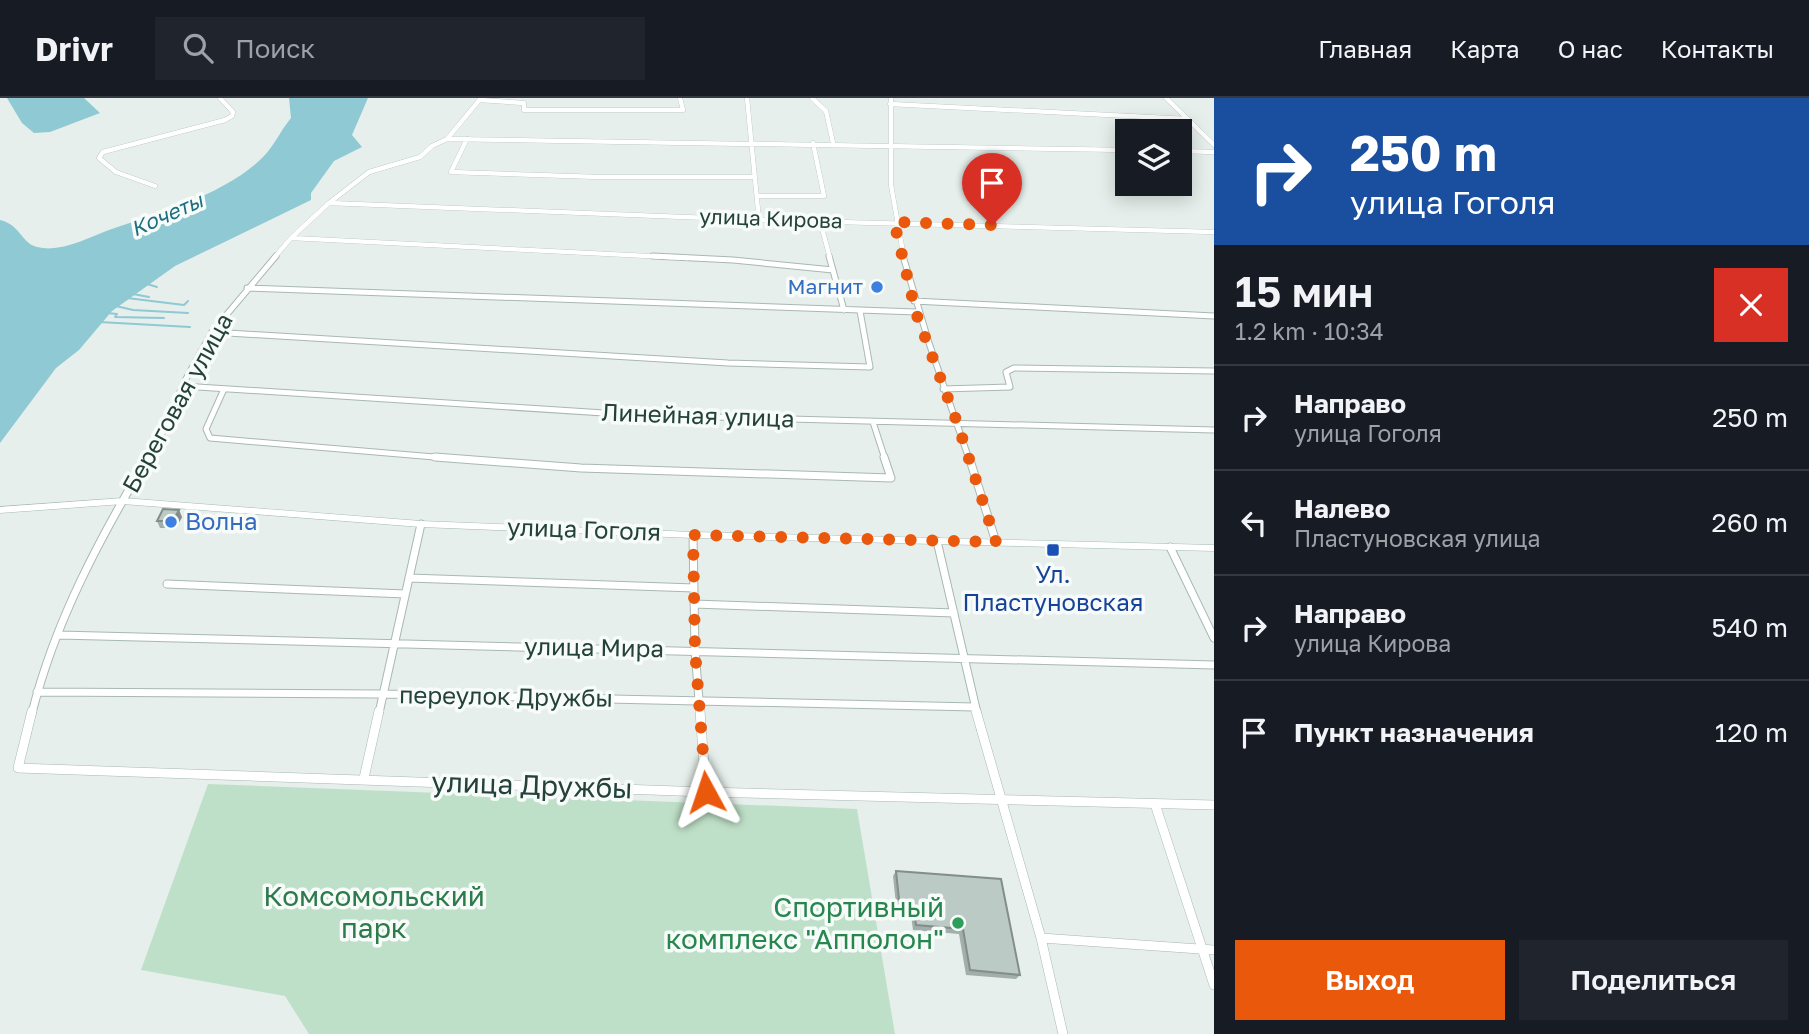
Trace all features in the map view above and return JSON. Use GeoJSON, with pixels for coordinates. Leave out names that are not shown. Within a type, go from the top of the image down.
{"type":"FeatureCollection","features":[{"type":"Feature","properties":{"kind":"street"},"geometry":{"type":"LineString","coordinates":[[155,186],[101,163],[99,158],[103,152],[225,120],[232,116],[233,112],[220,98]]}},
{"type":"Feature","properties":{"kind":"street"},"geometry":{"type":"LineString","coordinates":[[481,99],[524,103],[524,110],[683,110],[680,98]]}},
{"type":"Feature","properties":{"kind":"street"},"geometry":{"type":"LineString","coordinates":[[747,98],[759,220]]}},
{"type":"Feature","properties":{"kind":"street"},"geometry":{"type":"LineString","coordinates":[[812,98],[826,111],[833,143]]}},
{"type":"Feature","properties":{"kind":"street"},"geometry":{"type":"LineString","coordinates":[[1166,98],[1187,119]]}},
{"type":"Feature","properties":{"kind":"street","name":"Береговая улица"},"geometry":{"type":"LineString","coordinates":[[18,768],[37,692],[77,585],[97,544],[172,418],[182,386],[212,332],[291,238],[329,203],[369,172],[420,156],[447,139],[481,99]]}},
{"type":"Feature","properties":{"kind":"street"},"geometry":{"type":"LineString","coordinates":[[996,542],[958,425],[916,313],[894,222],[887,144],[891,101],[1187,119]]}},
{"type":"Feature","properties":{"kind":"street"},"geometry":{"type":"LineString","coordinates":[[1192,124],[1214,145]]}},
{"type":"Feature","properties":{"kind":"street"},"geometry":{"type":"LineString","coordinates":[[447,139],[813,142],[1115,150]]}},
{"type":"Feature","properties":{"kind":"street"},"geometry":{"type":"LineString","coordinates":[[467,139],[451,172],[599,177],[754,177]]}},
{"type":"Feature","properties":{"kind":"street"},"geometry":{"type":"LineString","coordinates":[[757,196],[824,196],[813,142]]}},
{"type":"Feature","properties":{"kind":"street"},"geometry":{"type":"LineString","coordinates":[[1192,151],[1214,152]]}},
{"type":"Feature","properties":{"kind":"street","name":"улица Кирова"},"geometry":{"type":"LineString","coordinates":[[329,203],[759,220],[1214,232]]}},
{"type":"Feature","properties":{"kind":"street"},"geometry":{"type":"LineString","coordinates":[[820,221],[844,310]]}},
{"type":"Feature","properties":{"kind":"street"},"geometry":{"type":"LineString","coordinates":[[291,238],[733,260],[833,270]]}},
{"type":"Feature","properties":{"kind":"street"},"geometry":{"type":"LineString","coordinates":[[247,288],[916,313]]}},
{"type":"Feature","properties":{"kind":"street"},"geometry":{"type":"LineString","coordinates":[[914,301],[1214,316]]}},
{"type":"Feature","properties":{"kind":"street"},"geometry":{"type":"LineString","coordinates":[[212,332],[728,363],[870,367],[860,311]]}},
{"type":"Feature","properties":{"kind":"street"},"geometry":{"type":"LineString","coordinates":[[943,389],[1010,387],[1006,372],[1014,368],[1214,372]]}},
{"type":"Feature","properties":{"kind":"street","name":"Линейная улица"},"geometry":{"type":"LineString","coordinates":[[182,386],[635,415],[958,425],[1214,429]]}},
{"type":"Feature","properties":{"kind":"street"},"geometry":{"type":"LineString","coordinates":[[223,389],[206,429],[210,438],[222,441],[580,468],[891,478],[873,422]]}},
{"type":"Feature","properties":{"kind":"street","name":"улица Гоголя"},"geometry":{"type":"LineString","coordinates":[[0,510],[123,501],[421,524],[693,535],[1214,548]]}},
{"type":"Feature","properties":{"kind":"street"},"geometry":{"type":"LineString","coordinates":[[364,778],[421,524]]}},
{"type":"Feature","properties":{"kind":"street"},"geometry":{"type":"LineString","coordinates":[[693,535],[695,650],[706,792]]}},
{"type":"Feature","properties":{"kind":"street"},"geometry":{"type":"LineString","coordinates":[[937,541],[975,707],[1041,938],[1063,1034]]}},
{"type":"Feature","properties":{"kind":"street"},"geometry":{"type":"LineString","coordinates":[[1170,547],[1214,638]]}},
{"type":"Feature","properties":{"kind":"street"},"geometry":{"type":"LineString","coordinates":[[409,578],[694,588]]}},
{"type":"Feature","properties":{"kind":"street"},"geometry":{"type":"LineString","coordinates":[[167,584],[405,594]]}},
{"type":"Feature","properties":{"kind":"street"},"geometry":{"type":"LineString","coordinates":[[694,604],[954,613]]}},
{"type":"Feature","properties":{"kind":"street","name":"улица Мира"},"geometry":{"type":"LineString","coordinates":[[59,635],[1214,665]]}},
{"type":"Feature","properties":{"kind":"street","name":"переулок Дружбы"},"geometry":{"type":"LineString","coordinates":[[37,692],[382,694],[975,707]]}},
{"type":"Feature","properties":{"kind":"street","name":"улица Дружбы"},"geometry":{"type":"LineString","coordinates":[[18,768],[706,792],[1214,805]]}},
{"type":"Feature","properties":{"kind":"street"},"geometry":{"type":"LineString","coordinates":[[1154,804],[1214,985]]}},
{"type":"Feature","properties":{"kind":"street"},"geometry":{"type":"LineString","coordinates":[[1041,938],[1214,950]]}},
{"type":"Feature","properties":{"kind":"green space","name":"Комсомольский парк"},"geometry":{"type":"Polygon","coordinates":[[[208,784],[857,809],[895,1034],[309,1034],[285,996],[141,970],[208,784]]]}},
{"type":"Feature","properties":{"kind":"water"},"geometry":{"type":"Polygon","coordinates":[[[7,98],[84,98],[100,113],[50,132],[34,133],[22,123],[7,98]]]}},
{"type":"Feature","properties":{"kind":"water","name":"Кочеты"},"geometry":{"type":"Polygon","coordinates":[[[289,98],[368,98],[352,135],[362,147],[334,161],[311,193],[311,200],[175,266],[112,311],[79,350],[56,368],[0,443],[0,220],[7,222],[32,245],[55,248],[74,244],[190,201],[230,182],[263,157],[291,118],[289,98]]]}},
{"type":"Feature","properties":{"kind":"building"},"geometry":{"type":"Polygon","coordinates":[[[163,509],[179,510],[173,521],[157,521],[163,509]]]}},
{"type":"Feature","properties":{"kind":"building","name":"Спортивный комплекс \"Апполон\""},"geometry":{"type":"Polygon","coordinates":[[[896,871],[1001,879],[1020,975],[970,970],[963,929],[916,925],[914,910],[900,909],[896,871]]]}},
{"type":"Feature","properties":{"kind":"waterway"},"geometry":{"type":"LineString","coordinates":[[147,284],[157,287]]}},
{"type":"Feature","properties":{"kind":"waterway"},"geometry":{"type":"LineString","coordinates":[[133,294],[149,297]]}},
{"type":"Feature","properties":{"kind":"waterway"},"geometry":{"type":"LineString","coordinates":[[127,298],[184,305],[188,301]]}},
{"type":"Feature","properties":{"kind":"waterway"},"geometry":{"type":"LineString","coordinates":[[116,306],[133,310],[188,313]]}},
{"type":"Feature","properties":{"kind":"waterway"},"geometry":{"type":"LineString","coordinates":[[107,313],[117,314],[115,317],[164,318]]}},
{"type":"Feature","properties":{"kind":"waterway"},"geometry":{"type":"LineString","coordinates":[[99,322],[190,327]]}},
{"type":"Feature","properties":{"kind":"place","name":"Магнит"},"geometry":{"type":"Point","coordinates":[877,287]}},
{"type":"Feature","properties":{"kind":"place","name":"Волна"},"geometry":{"type":"Point","coordinates":[171,522]}},
{"type":"Feature","properties":{"kind":"place","name":"Ул. Пластуновская"},"geometry":{"type":"Point","coordinates":[1053,550]}},
{"type":"Feature","properties":{"kind":"place","name":"Спортивный комплекс \"Апполон\""},"geometry":{"type":"Point","coordinates":[958,923]}},
{"type":"Feature","properties":{"kind":"route"},"geometry":{"type":"LineString","coordinates":[[706,792],[695,650],[693,535],[996,542],[958,425],[916,313],[894,222],[992,225]]}}]}
